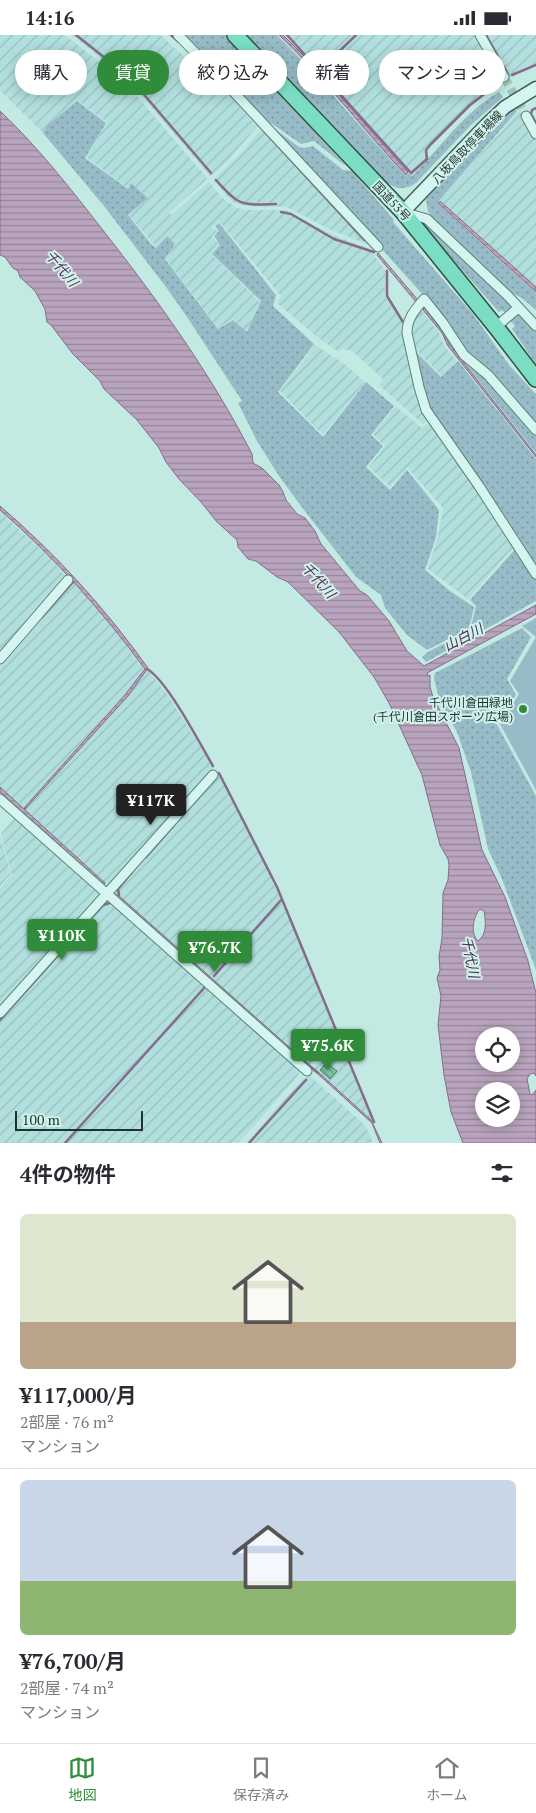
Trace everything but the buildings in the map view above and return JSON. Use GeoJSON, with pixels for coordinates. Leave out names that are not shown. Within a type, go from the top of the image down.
{"type":"FeatureCollection","features":[{"type":"Feature","properties":{"kind":"highway","name":"国道53号"},"geometry":{"type":"LineString","coordinates":[[235,35],[403,212],[536,379]]}},
{"type":"Feature","properties":{"kind":"main road","name":"八坂鳥取停車場線"},"geometry":{"type":"LineString","coordinates":[[403,212],[505,107],[536,88]]}},
{"type":"Feature","properties":{"kind":"street"},"geometry":{"type":"LineString","coordinates":[[178,35],[378,247]]}},
{"type":"Feature","properties":{"kind":"street"},"geometry":{"type":"LineString","coordinates":[[480,35],[489,50]]}},
{"type":"Feature","properties":{"kind":"street"},"geometry":{"type":"LineString","coordinates":[[526,116],[536,134]]}},
{"type":"Feature","properties":{"kind":"street"},"geometry":{"type":"LineString","coordinates":[[403,212],[427,219],[508,295],[536,326]]}},
{"type":"Feature","properties":{"kind":"street"},"geometry":{"type":"LineString","coordinates":[[536,430],[488,375],[464,355],[443,323],[424,299],[411,316],[407,324],[407,333],[426,410],[479,486],[536,574]]}},
{"type":"Feature","properties":{"kind":"street"},"geometry":{"type":"LineString","coordinates":[[496,327],[518,308]]}},
{"type":"Feature","properties":{"kind":"street"},"geometry":{"type":"LineString","coordinates":[[0,659],[68,580]]}},
{"type":"Feature","properties":{"kind":"street"},"geometry":{"type":"LineString","coordinates":[[0,1013],[213,775]]}},
{"type":"Feature","properties":{"kind":"street"},"geometry":{"type":"LineString","coordinates":[[2,804],[307,1071]]}},
{"type":"Feature","properties":{"kind":"shaded area"},"geometry":{"type":"Polygon","coordinates":[[[0,35],[65,35],[84,50],[15,50],[15,95],[87,95],[87,52],[97,60],[97,95],[136,95],[207,178],[169,213],[171,215],[209,182],[222,198],[237,208],[288,211],[328,233],[375,251],[375,257],[386,271],[385,296],[402,322],[401,328],[406,339],[428,419],[423,424],[379,385],[383,379],[352,351],[342,349],[339,352],[316,336],[277,303],[281,296],[219,221],[212,227],[217,231],[212,236],[219,245],[211,254],[180,224],[260,302],[247,332],[233,319],[218,328],[166,259],[175,244],[167,236],[156,247],[129,215],[148,197],[131,183],[128,188],[86,157],[107,122],[77,100],[46,126],[42,132],[0,90],[0,35]]]}},
{"type":"Feature","properties":{"kind":"shaded area"},"geometry":{"type":"Polygon","coordinates":[[[72,35],[160,35],[179,52],[179,95],[229,95],[255,124],[260,123],[228,161],[210,176],[141,95],[169,95],[169,50],[97,50],[97,55],[72,35]]]}},
{"type":"Feature","properties":{"kind":"shaded area"},"geometry":{"type":"Polygon","coordinates":[[[180,35],[226,35],[240,50],[195,50],[180,35]]]}},
{"type":"Feature","properties":{"kind":"shaded area"},"geometry":{"type":"Polygon","coordinates":[[[247,35],[277,35],[297,56],[297,89],[287,78],[287,50],[261,50],[247,35]]]}},
{"type":"Feature","properties":{"kind":"shaded area"},"geometry":{"type":"Polygon","coordinates":[[[285,35],[477,35],[485,50],[379,50],[379,95],[486,95],[472,105],[427,151],[429,159],[412,175],[339,95],[369,95],[369,50],[299,50],[285,35]]]}},
{"type":"Feature","properties":{"kind":"shaded area"},"geometry":{"type":"Polygon","coordinates":[[[484,35],[536,35],[536,66],[509,77],[505,70],[505,50],[493,50],[484,35]]]}},
{"type":"Feature","properties":{"kind":"shaded area"},"geometry":{"type":"Polygon","coordinates":[[[239,95],[281,95],[345,165],[314,141],[301,144],[258,114],[239,95]]]}},
{"type":"Feature","properties":{"kind":"shaded area"},"geometry":{"type":"Polygon","coordinates":[[[303,95],[332,95],[406,176],[409,173],[412,176],[463,120],[486,100],[494,95],[501,95],[503,97],[470,126],[416,183],[406,188],[398,188],[389,184],[371,168],[303,95]]]}},
{"type":"Feature","properties":{"kind":"shaded area"},"geometry":{"type":"Polygon","coordinates":[[[77,101],[106,123],[85,158],[128,189],[131,183],[148,198],[128,215],[156,248],[167,236],[175,244],[165,259],[218,329],[233,320],[247,332],[261,301],[212,254],[220,245],[214,236],[219,231],[215,226],[219,223],[276,295],[273,306],[314,344],[278,392],[323,437],[366,382],[394,406],[371,435],[383,446],[366,467],[390,490],[407,470],[439,510],[436,537],[425,570],[450,591],[474,607],[469,629],[427,650],[407,635],[385,608],[381,595],[356,577],[301,506],[257,441],[238,403],[242,401],[187,317],[104,206],[43,133],[46,126],[77,101]]]}},
{"type":"Feature","properties":{"kind":"shaded area"},"geometry":{"type":"Polygon","coordinates":[[[509,107],[517,111],[437,203],[536,293],[536,310],[522,298],[507,291],[441,230],[428,211],[426,199],[473,150],[509,107]]]}},
{"type":"Feature","properties":{"kind":"shaded area"},"geometry":{"type":"Polygon","coordinates":[[[518,112],[522,113],[536,141],[536,287],[440,200],[518,112]]]}},
{"type":"Feature","properties":{"kind":"shaded area"},"geometry":{"type":"Polygon","coordinates":[[[271,126],[299,147],[313,146],[343,170],[352,171],[394,220],[393,222],[473,314],[509,365],[536,394],[536,427],[474,363],[433,306],[271,126]]]}},
{"type":"Feature","properties":{"kind":"shaded area"},"geometry":{"type":"Polygon","coordinates":[[[262,128],[369,245],[331,230],[287,207],[246,206],[234,203],[226,195],[213,180],[243,151],[262,128]]]}},
{"type":"Feature","properties":{"kind":"shaded area"},"geometry":{"type":"Polygon","coordinates":[[[426,222],[514,307],[507,315],[502,310],[499,312],[422,225],[426,222]]]}},
{"type":"Feature","properties":{"kind":"shaded area"},"geometry":{"type":"Polygon","coordinates":[[[420,308],[439,333],[445,347],[457,361],[442,376],[413,347],[410,333],[413,316],[420,308]]]}},
{"type":"Feature","properties":{"kind":"shaded area"},"geometry":{"type":"Polygon","coordinates":[[[518,312],[536,331],[536,364],[512,329],[515,326],[509,319],[518,312]]]}},
{"type":"Feature","properties":{"kind":"shaded area"},"geometry":{"type":"Polygon","coordinates":[[[443,330],[536,432],[536,453],[451,345],[443,330]]]}},
{"type":"Feature","properties":{"kind":"shaded area"},"geometry":{"type":"Polygon","coordinates":[[[315,345],[343,363],[365,382],[323,435],[280,391],[315,345]]]}},
{"type":"Feature","properties":{"kind":"shaded area"},"geometry":{"type":"Polygon","coordinates":[[[413,349],[441,377],[458,361],[536,459],[536,567],[428,407],[413,349]]]}},
{"type":"Feature","properties":{"kind":"shaded area"},"geometry":{"type":"Polygon","coordinates":[[[395,406],[422,428],[430,421],[481,492],[514,547],[468,599],[428,569],[438,536],[443,508],[408,468],[390,487],[369,467],[385,446],[373,434],[395,406]]]}},
{"type":"Feature","properties":{"kind":"shaded area"},"geometry":{"type":"Polygon","coordinates":[[[0,512],[52,560],[66,577],[0,654],[0,512]]]}},
{"type":"Feature","properties":{"kind":"shaded area"},"geometry":{"type":"Polygon","coordinates":[[[515,549],[536,578],[536,601],[426,662],[422,657],[428,652],[470,630],[476,606],[470,600],[515,549]]]}},
{"type":"Feature","properties":{"kind":"shaded area"},"geometry":{"type":"Polygon","coordinates":[[[71,580],[95,605],[144,669],[150,673],[167,694],[214,768],[107,886],[0,793],[0,662],[71,580]]]}},
{"type":"Feature","properties":{"kind":"shaded area"},"geometry":{"type":"Polygon","coordinates":[[[536,618],[536,637],[522,626],[536,618]]]}},
{"type":"Feature","properties":{"kind":"shaded area"},"geometry":{"type":"Polygon","coordinates":[[[522,628],[531,637],[507,679],[516,695],[496,723],[536,796],[536,970],[502,879],[488,849],[471,772],[457,732],[440,702],[434,679],[435,673],[522,628]]]}},
{"type":"Feature","properties":{"kind":"shaded area","name":"千代川倉田緑地 (千代川倉田スポーツ広場)"},"geometry":{"type":"Polygon","coordinates":[[[536,637],[536,790],[500,724],[519,694],[510,681],[536,637]]]}},
{"type":"Feature","properties":{"kind":"shaded area"},"geometry":{"type":"Polygon","coordinates":[[[219,773],[265,863],[336,1033],[309,1066],[114,894],[116,888],[219,773]]]}},
{"type":"Feature","properties":{"kind":"shaded area"},"geometry":{"type":"Polygon","coordinates":[[[15,817],[99,893],[0,1008],[0,888],[12,875],[1,834],[15,817]]]}},
{"type":"Feature","properties":{"kind":"shaded area"},"geometry":{"type":"Polygon","coordinates":[[[0,836],[11,874],[0,886],[0,836]]]}},
{"type":"Feature","properties":{"kind":"shaded area"},"geometry":{"type":"Polygon","coordinates":[[[103,901],[110,901],[299,1067],[300,1071],[297,1077],[239,1143],[0,1143],[0,1018],[103,901]]]}},
{"type":"Feature","properties":{"kind":"shaded area"},"geometry":{"type":"Polygon","coordinates":[[[338,1038],[372,1119],[369,1121],[312,1070],[338,1038]]]}},
{"type":"Feature","properties":{"kind":"shaded area"},"geometry":{"type":"Polygon","coordinates":[[[310,1076],[366,1126],[373,1143],[246,1143],[303,1079],[310,1076]]]}},
{"type":"Feature","properties":{"kind":"water"},"geometry":{"type":"Polygon","coordinates":[[[279,35],[283,35],[298,50],[296,51],[279,35]]]}},
{"type":"Feature","properties":{"kind":"water"},"geometry":{"type":"Polygon","coordinates":[[[335,95],[339,95],[408,172],[406,175],[335,95]]]}},
{"type":"Feature","properties":{"kind":"water","name":"千代川"},"geometry":{"type":"Polygon","coordinates":[[[0,111],[53,168],[143,282],[219,395],[252,454],[253,463],[262,468],[279,485],[286,500],[297,514],[305,518],[315,531],[321,544],[360,591],[367,595],[389,621],[407,651],[424,666],[536,605],[536,614],[427,673],[428,676],[430,675],[430,687],[433,697],[459,748],[482,850],[505,897],[528,961],[536,993],[536,1076],[534,1073],[530,1074],[527,1079],[530,1094],[532,1095],[536,1090],[536,1143],[463,1143],[451,1112],[438,1025],[441,996],[437,978],[440,970],[439,957],[442,938],[443,893],[448,880],[448,859],[440,845],[422,775],[389,703],[374,677],[339,632],[288,582],[277,577],[256,561],[248,559],[238,547],[237,540],[217,522],[179,479],[166,462],[159,448],[137,420],[104,389],[100,381],[73,354],[47,322],[45,309],[35,291],[20,277],[18,271],[13,268],[5,257],[0,255],[0,111]],[[480,909],[473,925],[474,934],[478,941],[483,935],[485,927],[484,911],[480,909]]]}},
{"type":"Feature","properties":{"kind":"water"},"geometry":{"type":"Polygon","coordinates":[[[264,128],[367,239],[364,241],[263,131],[264,128]]]}},
{"type":"Feature","properties":{"kind":"water"},"geometry":{"type":"Polygon","coordinates":[[[440,201],[536,287],[536,292],[438,203],[440,201]]]}},
{"type":"Feature","properties":{"kind":"water"},"geometry":{"type":"Polygon","coordinates":[[[378,253],[418,300],[416,302],[377,255],[378,253]]]}},
{"type":"Feature","properties":{"kind":"water"},"geometry":{"type":"Polygon","coordinates":[[[424,307],[443,332],[450,345],[536,457],[448,346],[442,333],[423,310],[424,307]]]}},
{"type":"Feature","properties":{"kind":"water"},"geometry":{"type":"Polygon","coordinates":[[[0,506],[41,543],[79,582],[115,624],[148,668],[128,696],[25,809],[124,696],[145,669],[112,626],[77,586],[40,547],[0,510],[0,506]]]}},
{"type":"Feature","properties":{"kind":"water"},"geometry":{"type":"Polygon","coordinates":[[[0,787],[105,883],[104,885],[0,792],[0,787]]]}},
{"type":"Feature","properties":{"kind":"water"},"geometry":{"type":"Polygon","coordinates":[[[115,895],[118,895],[306,1062],[305,1064],[115,895]]]}},
{"type":"Feature","properties":{"kind":"water"},"geometry":{"type":"Polygon","coordinates":[[[317,1071],[371,1120],[382,1143],[380,1143],[372,1123],[317,1071]]]}},
{"type":"Feature","properties":{"kind":"waterway"},"geometry":{"type":"LineString","coordinates":[[76,35],[129,77],[211,173]]}},
{"type":"Feature","properties":{"kind":"waterway"},"geometry":{"type":"LineString","coordinates":[[171,35],[179,42]]}},
{"type":"Feature","properties":{"kind":"waterway"},"geometry":{"type":"LineString","coordinates":[[287,35],[411,173],[427,159],[426,150],[431,144],[470,105],[483,95]]}},
{"type":"Feature","properties":{"kind":"waterway"},"geometry":{"type":"LineString","coordinates":[[341,50],[356,35]]}},
{"type":"Feature","properties":{"kind":"waterway"},"geometry":{"type":"LineString","coordinates":[[486,35],[508,74]]}},
{"type":"Feature","properties":{"kind":"waterway"},"geometry":{"type":"LineString","coordinates":[[512,75],[536,65]]}},
{"type":"Feature","properties":{"kind":"waterway"},"geometry":{"type":"LineString","coordinates":[[536,108],[532,110],[531,114],[536,123]]}},
{"type":"Feature","properties":{"kind":"waterway"},"geometry":{"type":"LineString","coordinates":[[216,180],[236,200],[242,203],[276,204]]}},
{"type":"Feature","properties":{"kind":"waterway"},"geometry":{"type":"LineString","coordinates":[[281,212],[291,214],[334,239],[374,252]]}},
{"type":"Feature","properties":{"kind":"waterway"},"geometry":{"type":"LineString","coordinates":[[387,271],[387,296],[403,322]]}},
{"type":"Feature","properties":{"kind":"waterway"},"geometry":{"type":"LineString","coordinates":[[42,617],[73,582]]}},
{"type":"Feature","properties":{"kind":"waterway"},"geometry":{"type":"LineString","coordinates":[[147,669],[155,675],[173,699],[213,766]]}},
{"type":"Feature","properties":{"kind":"waterway"},"geometry":{"type":"LineString","coordinates":[[219,773],[277,887],[374,1122]]}},
{"type":"Feature","properties":{"kind":"waterway"},"geometry":{"type":"LineString","coordinates":[[146,857],[174,825]]}},
{"type":"Feature","properties":{"kind":"waterway"},"geometry":{"type":"LineString","coordinates":[[119,895],[118,889],[132,872]]}},
{"type":"Feature","properties":{"kind":"waterway"},"geometry":{"type":"LineString","coordinates":[[214,976],[282,899]]}},
{"type":"Feature","properties":{"kind":"waterway"},"geometry":{"type":"LineString","coordinates":[[0,1020],[103,905],[110,903]]}},
{"type":"Feature","properties":{"kind":"waterway"},"geometry":{"type":"LineString","coordinates":[[65,1143],[205,987]]}},
{"type":"Feature","properties":{"kind":"waterway"},"geometry":{"type":"LineString","coordinates":[[305,1062],[318,1073]]}},
{"type":"Feature","properties":{"kind":"waterway"},"geometry":{"type":"LineString","coordinates":[[249,1143],[306,1080]]}},
{"type":"Feature","properties":{"kind":"tunnel"},"geometry":{"type":"LineString","coordinates":[[505,79],[526,116]]}},
{"type":"Feature","properties":{"kind":"place","name":"千代川倉田緑地 (千代川倉田スポーツ広場)"},"geometry":{"type":"Point","coordinates":[523,709]}},
{"type":"Feature","properties":{"kind":"water label","name":"山白川"},"geometry":{"type":"Point","coordinates":[463,637]}}]}
